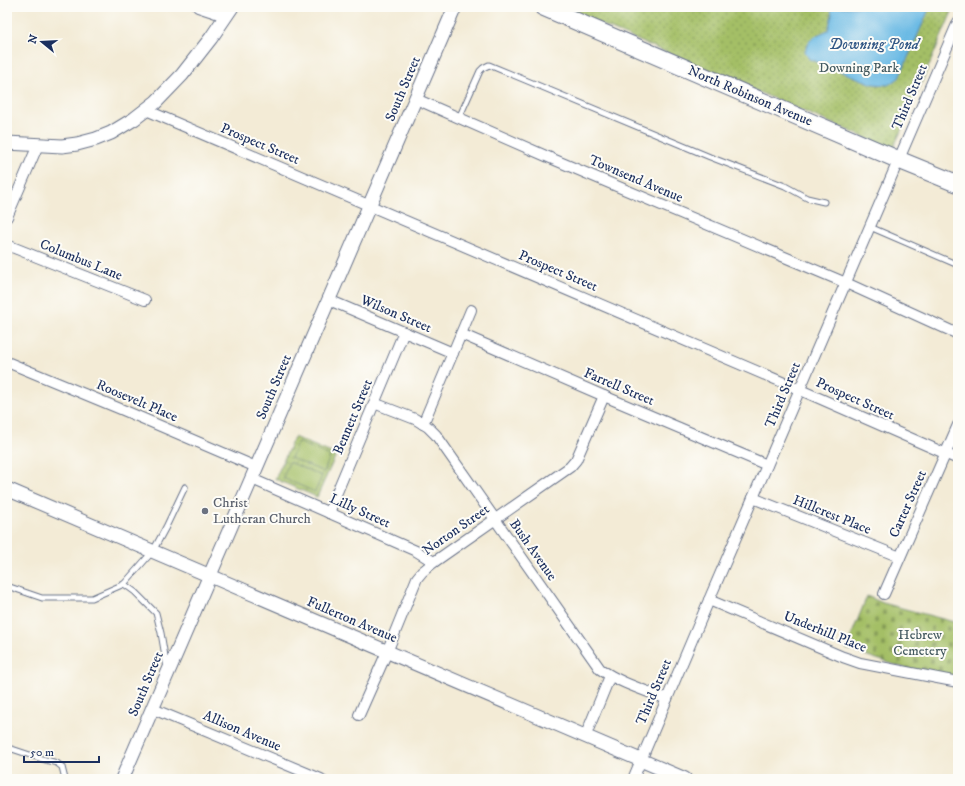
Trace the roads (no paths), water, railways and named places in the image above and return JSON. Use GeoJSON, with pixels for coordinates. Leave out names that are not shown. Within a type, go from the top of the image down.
{"type":"FeatureCollection","features":[{"type":"Feature","properties":{"kind":"highway","name":"North Robinson Avenue"},"geometry":{"type":"LineString","coordinates":[[543,7],[958,184]]}},
{"type":"Feature","properties":{"kind":"street"},"geometry":{"type":"LineString","coordinates":[[7,143],[62,146],[77,144],[111,133],[134,120],[156,102],[182,76],[229,12],[198,7]]}},
{"type":"Feature","properties":{"kind":"street","name":"South Street"},"geometry":{"type":"LineString","coordinates":[[122,779],[456,7]]}},
{"type":"Feature","properties":{"kind":"street","name":"Third Street"},"geometry":{"type":"LineString","coordinates":[[633,779],[958,22]]}},
{"type":"Feature","properties":{"kind":"street","name":"Townsend Avenue"},"geometry":{"type":"LineString","coordinates":[[416,99],[554,160],[846,283],[958,334]]}},
{"type":"Feature","properties":{"kind":"street","name":"Prospect Street"},"geometry":{"type":"LineString","coordinates":[[146,110],[958,459]]}},
{"type":"Feature","properties":{"kind":"street"},"geometry":{"type":"LineString","coordinates":[[7,217],[38,145]]}},
{"type":"Feature","properties":{"kind":"street","name":"Columbus Lane"},"geometry":{"type":"LineString","coordinates":[[7,245],[144,300]]}},
{"type":"Feature","properties":{"kind":"street","name":"Wilson Street"},"geometry":{"type":"LineString","coordinates":[[329,300],[453,353]]}},
{"type":"Feature","properties":{"kind":"street"},"geometry":{"type":"LineString","coordinates":[[423,424],[471,310]]}},
{"type":"Feature","properties":{"kind":"street","name":"Bennett Street"},"geometry":{"type":"LineString","coordinates":[[329,513],[404,332]]}},
{"type":"Feature","properties":{"kind":"street","name":"Farrell Street"},"geometry":{"type":"LineString","coordinates":[[461,334],[767,466]]}},
{"type":"Feature","properties":{"kind":"street","name":"Roosevelt Place"},"geometry":{"type":"LineString","coordinates":[[7,362],[123,410],[254,473]]}},
{"type":"Feature","properties":{"kind":"street","name":"Norton Street"},"geometry":{"type":"LineString","coordinates":[[359,715],[387,652],[417,578],[434,562],[570,467],[576,460],[604,396]]}},
{"type":"Feature","properties":{"kind":"street","name":"Bush Avenue"},"geometry":{"type":"LineString","coordinates":[[374,403],[415,419],[428,427],[436,435],[600,669],[622,682],[667,699]]}},
{"type":"Feature","properties":{"kind":"street","name":"Carter Street"},"geometry":{"type":"LineString","coordinates":[[884,594],[958,425]]}},
{"type":"Feature","properties":{"kind":"street","name":"Lilly Street"},"geometry":{"type":"LineString","coordinates":[[254,473],[329,513],[416,551],[434,562]]}},
{"type":"Feature","properties":{"kind":"street","name":"Fullerton Avenue"},"geometry":{"type":"LineString","coordinates":[[7,489],[685,779]]}},
{"type":"Feature","properties":{"kind":"street","name":"Hillcrest Place"},"geometry":{"type":"LineString","coordinates":[[753,498],[900,557]]}},
{"type":"Feature","properties":{"kind":"street","name":"Underhill Place"},"geometry":{"type":"LineString","coordinates":[[709,600],[860,663],[958,682]]}},
{"type":"Feature","properties":{"kind":"street"},"geometry":{"type":"LineString","coordinates":[[585,737],[610,676]]}},
{"type":"Feature","properties":{"kind":"street","name":"Allison Avenue"},"geometry":{"type":"LineString","coordinates":[[153,709],[322,779]]}},
{"type":"Feature","properties":{"kind":"lane"},"geometry":{"type":"LineString","coordinates":[[459,118],[480,71],[489,65],[710,157],[785,186],[807,198],[824,202]]}},
{"type":"Feature","properties":{"kind":"lane"},"geometry":{"type":"LineString","coordinates":[[870,227],[958,265]]}},
{"type":"Feature","properties":{"kind":"lane"},"geometry":{"type":"LineString","coordinates":[[7,586],[42,598],[92,598],[124,584],[153,551],[185,487]]}},
{"type":"Feature","properties":{"kind":"lane"},"geometry":{"type":"LineString","coordinates":[[124,584],[135,592],[156,613],[168,673]]}},
{"type":"Feature","properties":{"kind":"lane"},"geometry":{"type":"LineString","coordinates":[[12,749],[57,763],[62,767],[65,779]]}},
{"type":"Feature","properties":{"kind":"water","name":"Downing Pond"},"geometry":{"type":"Polygon","coordinates":[[[831,7],[930,7],[899,78],[888,85],[873,84],[809,59],[805,52],[806,47],[810,40],[828,30],[832,15],[831,7]]]}},
{"type":"Feature","properties":{"kind":"place","name":"Christ Lutheran Church"},"geometry":{"type":"Point","coordinates":[205,511]}},
{"type":"Feature","properties":{"kind":"park label","name":"Downing Park"},"geometry":{"type":"Point","coordinates":[859,68]}},
{"type":"Feature","properties":{"kind":"park label","name":"Hebrew Cemetery"},"geometry":{"type":"Point","coordinates":[920,644]}}]}
